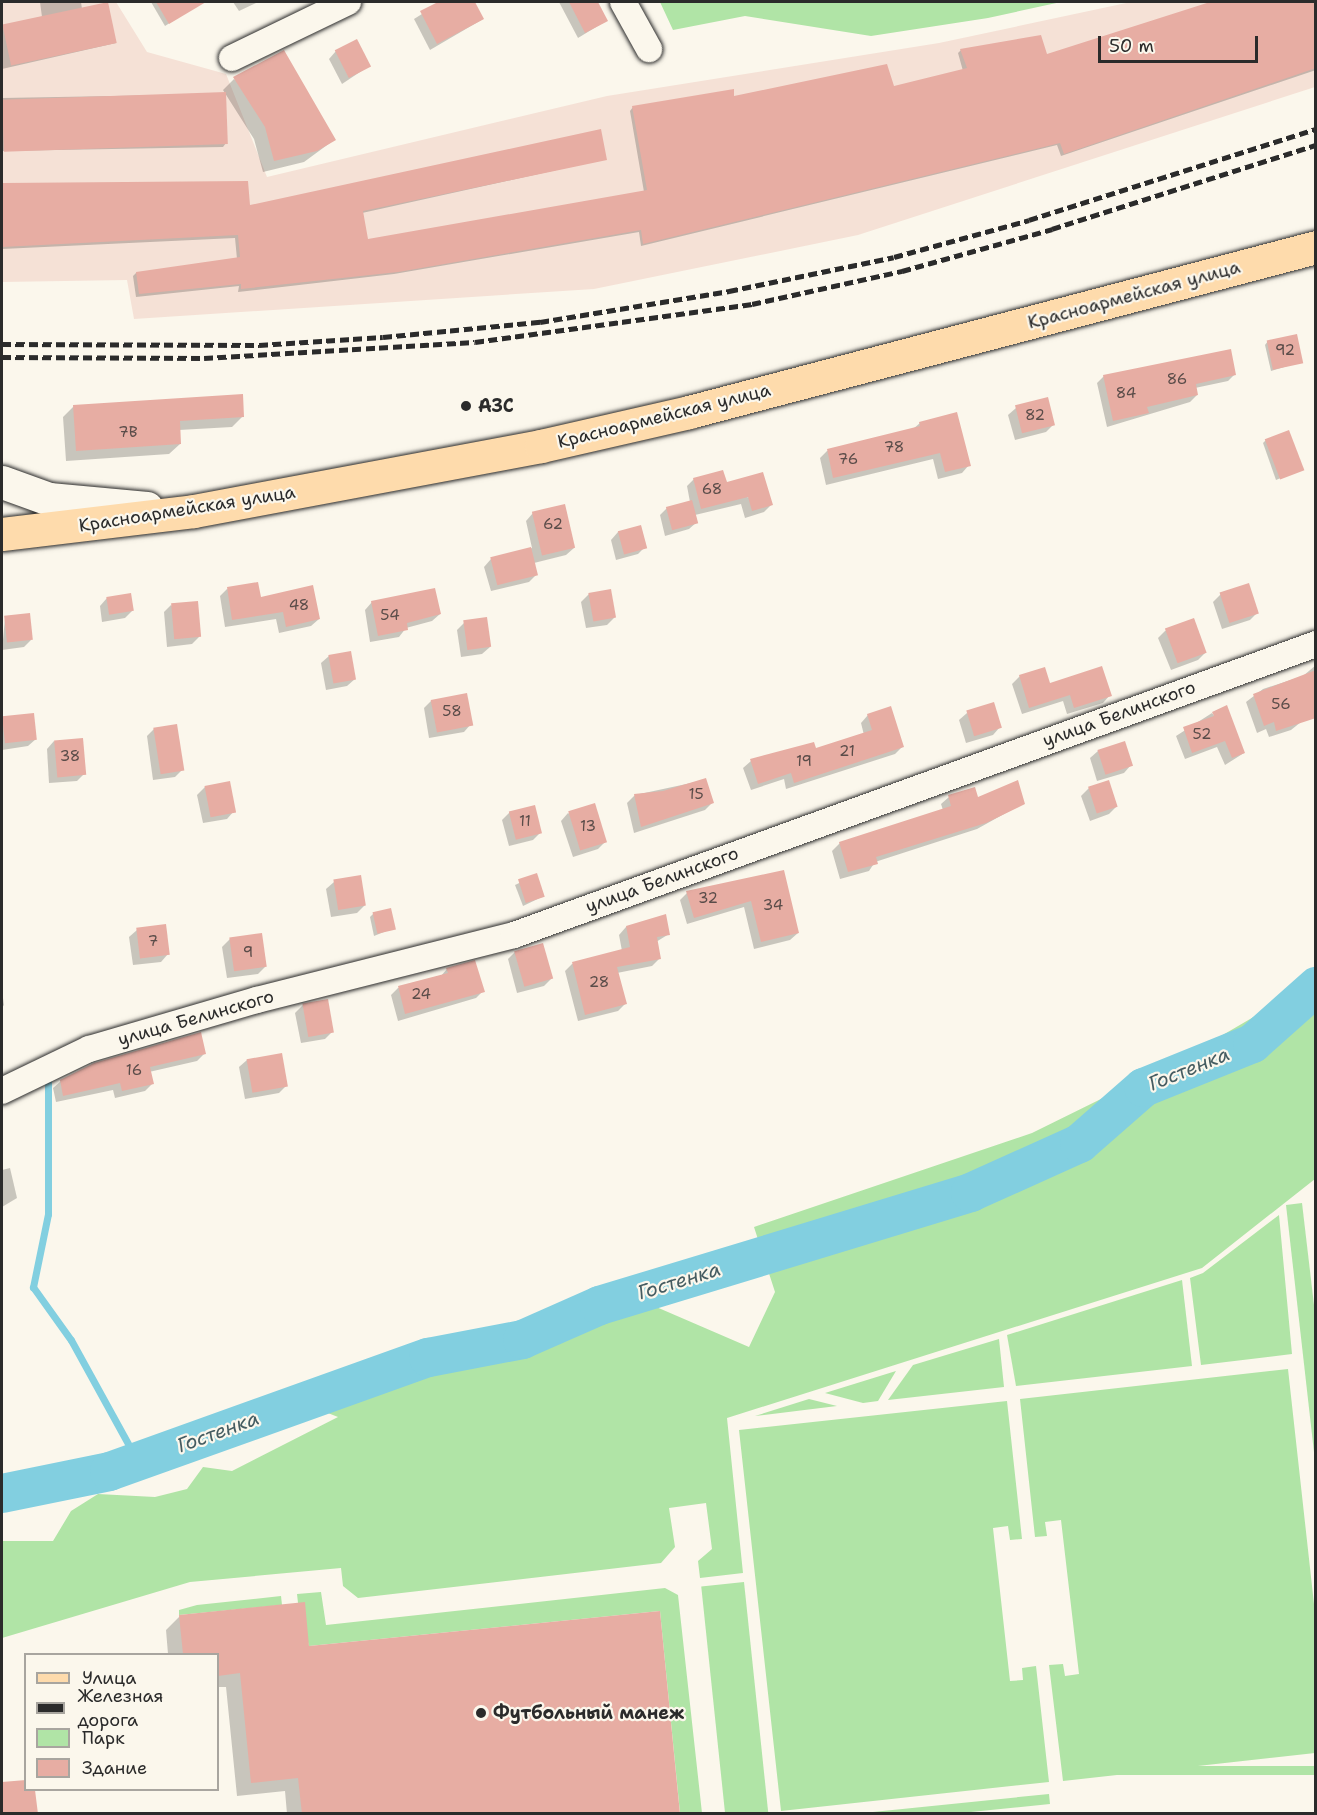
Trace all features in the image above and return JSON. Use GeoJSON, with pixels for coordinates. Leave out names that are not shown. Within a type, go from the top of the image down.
{"type":"FeatureCollection","features":[{"type":"Feature","properties":{"kind":"main road","name":"Красноармейская улица"},"geometry":{"type":"LineString","coordinates":[[2,534],[194,511],[541,446],[689,412],[1316,247]]}},
{"type":"Feature","properties":{"kind":"main road"},"geometry":{"type":"LineString","coordinates":[[2,482],[49,499],[194,511]]}},
{"type":"Feature","properties":{"kind":"street"},"geometry":{"type":"LineString","coordinates":[[232,58],[348,2]]}},
{"type":"Feature","properties":{"kind":"street"},"geometry":{"type":"LineString","coordinates":[[623,2],[649,49]]}},
{"type":"Feature","properties":{"kind":"street","name":"улица Белинского"},"geometry":{"type":"LineString","coordinates":[[2,1091],[89,1049],[257,1000],[514,935],[1316,644]]}},
{"type":"Feature","properties":{"kind":"shaded area"},"geometry":{"type":"Polygon","coordinates":[[[2,2],[116,2],[147,52],[226,74],[267,177],[607,96],[939,43],[1131,2],[1315,2],[1315,87],[858,235],[594,289],[134,319],[127,280],[2,282],[2,2]]]}},
{"type":"Feature","properties":{"kind":"green space"},"geometry":{"type":"Polygon","coordinates":[[[660,2],[1061,2],[988,18],[871,36],[745,16],[673,30],[660,2]]]}},
{"type":"Feature","properties":{"kind":"green space"},"geometry":{"type":"Polygon","coordinates":[[[1315,976],[1315,1179],[1202,1268],[727,1418],[743,1573],[700,1578],[698,1561],[712,1549],[706,1503],[669,1508],[675,1547],[661,1563],[358,1598],[343,1586],[341,1568],[190,1582],[2,1638],[2,1541],[53,1541],[71,1511],[98,1494],[155,1497],[187,1489],[203,1467],[232,1471],[338,1417],[305,1404],[647,1303],[749,1347],[775,1292],[754,1227],[1032,1133],[1180,1060],[1274,1005],[1315,976]]]}},
{"type":"Feature","properties":{"kind":"green space"},"geometry":{"type":"Polygon","coordinates":[[[1302,1203],[1316,1322],[1315,1461],[1286,1205],[1302,1203]]]}},
{"type":"Feature","properties":{"kind":"green space"},"geometry":{"type":"Polygon","coordinates":[[[1279,1215],[1292,1354],[1201,1365],[1190,1278],[1203,1273],[1279,1215]]]}},
{"type":"Feature","properties":{"kind":"green space"},"geometry":{"type":"Polygon","coordinates":[[[1182,1280],[1192,1366],[1016,1386],[1007,1335],[1182,1280]]]}},
{"type":"Feature","properties":{"kind":"green space"},"geometry":{"type":"Polygon","coordinates":[[[999,1339],[1004,1387],[888,1400],[913,1365],[999,1339]]]}},
{"type":"Feature","properties":{"kind":"green space"},"geometry":{"type":"Polygon","coordinates":[[[1288,1369],[1315,1613],[1315,1753],[1063,1781],[1049,1665],[1063,1664],[1065,1676],[1079,1674],[1061,1520],[1045,1522],[1047,1536],[1035,1537],[1020,1399],[1288,1369]]]}},
{"type":"Feature","properties":{"kind":"green space"},"geometry":{"type":"Polygon","coordinates":[[[896,1371],[878,1401],[863,1403],[825,1393],[896,1371]]]}},
{"type":"Feature","properties":{"kind":"green space"},"geometry":{"type":"Polygon","coordinates":[[[809,1399],[837,1406],[755,1416],[809,1399]]]}},
{"type":"Feature","properties":{"kind":"green space"},"geometry":{"type":"Polygon","coordinates":[[[1007,1401],[1022,1539],[1010,1540],[1008,1526],[993,1528],[1010,1681],[1023,1680],[1022,1668],[1036,1666],[1049,1782],[781,1811],[739,1430],[1007,1401]]]}},
{"type":"Feature","properties":{"kind":"green space"},"geometry":{"type":"Polygon","coordinates":[[[744,1582],[768,1813],[725,1814],[701,1586],[744,1582]]]}},
{"type":"Feature","properties":{"kind":"green space"},"geometry":{"type":"Polygon","coordinates":[[[665,1588],[678,1595],[702,1813],[680,1813],[660,1611],[309,1646],[297,1594],[321,1592],[326,1625],[665,1588]]]}},
{"type":"Feature","properties":{"kind":"green space"},"geometry":{"type":"Polygon","coordinates":[[[281,1596],[282,1605],[179,1615],[179,1610],[197,1605],[281,1596]]]}},
{"type":"Feature","properties":{"kind":"green space"},"geometry":{"type":"Polygon","coordinates":[[[1063,1766],[1315,1766],[1315,1775],[1063,1775],[1063,1766]]]}},
{"type":"Feature","properties":{"kind":"green space"},"geometry":{"type":"Polygon","coordinates":[[[1049,1794],[1050,1804],[961,1813],[863,1813],[1049,1794]]]}},
{"type":"Feature","properties":{"kind":"building"},"geometry":{"type":"Polygon","coordinates":[[[108,2],[117,43],[11,66],[2,24],[108,2]]]}},
{"type":"Feature","properties":{"kind":"building"},"geometry":{"type":"Polygon","coordinates":[[[156,2],[206,2],[169,24],[156,2]]]}},
{"type":"Feature","properties":{"kind":"building"},"geometry":{"type":"Polygon","coordinates":[[[438,2],[475,2],[484,19],[437,44],[420,11],[438,2]]]}},
{"type":"Feature","properties":{"kind":"building"},"geometry":{"type":"Polygon","coordinates":[[[569,2],[598,2],[608,21],[585,33],[569,2]]]}},
{"type":"Feature","properties":{"kind":"building"},"geometry":{"type":"Polygon","coordinates":[[[1210,2],[1316,2],[1316,68],[1064,154],[1060,143],[643,244],[641,230],[398,272],[241,289],[241,284],[139,294],[136,272],[240,257],[238,235],[2,247],[2,183],[248,181],[250,205],[601,129],[607,160],[363,211],[368,239],[647,190],[632,106],[734,89],[734,96],[887,64],[894,86],[967,68],[960,49],[1041,35],[1047,54],[1210,2]]]}},
{"type":"Feature","properties":{"kind":"building"},"geometry":{"type":"Polygon","coordinates":[[[357,39],[371,67],[349,78],[335,50],[357,39]]]}},
{"type":"Feature","properties":{"kind":"building"},"geometry":{"type":"Polygon","coordinates":[[[284,50],[336,140],[317,151],[274,161],[265,127],[233,77],[284,50]]]}},
{"type":"Feature","properties":{"kind":"building"},"geometry":{"type":"Polygon","coordinates":[[[226,92],[228,144],[4,152],[2,100],[226,92]]]}},
{"type":"Feature","properties":{"kind":"building"},"geometry":{"type":"Polygon","coordinates":[[[1297,334],[1303,363],[1273,370],[1267,340],[1297,334]]]}},
{"type":"Feature","properties":{"kind":"building"},"geometry":{"type":"Polygon","coordinates":[[[1231,349],[1236,375],[1196,384],[1198,395],[1147,407],[1149,413],[1113,421],[1103,375],[1231,349]]]}},
{"type":"Feature","properties":{"kind":"building"},"geometry":{"type":"Polygon","coordinates":[[[243,394],[244,417],[180,421],[181,444],[76,451],[73,405],[243,394]]]}},
{"type":"Feature","properties":{"kind":"building"},"geometry":{"type":"Polygon","coordinates":[[[1048,397],[1055,425],[1022,433],[1015,405],[1048,397]]]}},
{"type":"Feature","properties":{"kind":"building"},"geometry":{"type":"Polygon","coordinates":[[[957,412],[971,466],[945,472],[940,453],[833,478],[827,449],[920,426],[919,422],[957,412]]]}},
{"type":"Feature","properties":{"kind":"building"},"geometry":{"type":"Polygon","coordinates":[[[1289,430],[1304,470],[1280,479],[1265,439],[1289,430]]]}},
{"type":"Feature","properties":{"kind":"building"},"geometry":{"type":"Polygon","coordinates":[[[723,470],[727,482],[763,472],[773,505],[752,511],[748,497],[701,509],[693,478],[723,470]]]}},
{"type":"Feature","properties":{"kind":"building"},"geometry":{"type":"Polygon","coordinates":[[[692,500],[698,523],[672,530],[666,507],[692,500]]]}},
{"type":"Feature","properties":{"kind":"building"},"geometry":{"type":"Polygon","coordinates":[[[565,504],[575,548],[542,555],[532,512],[565,504]]]}},
{"type":"Feature","properties":{"kind":"building"},"geometry":{"type":"Polygon","coordinates":[[[641,525],[647,548],[624,554],[618,531],[641,525]]]}},
{"type":"Feature","properties":{"kind":"building"},"geometry":{"type":"Polygon","coordinates":[[[531,547],[538,575],[497,585],[490,557],[531,547]]]}},
{"type":"Feature","properties":{"kind":"building"},"geometry":{"type":"Polygon","coordinates":[[[258,582],[261,597],[313,585],[320,619],[286,627],[283,612],[232,620],[227,587],[258,582]]]}},
{"type":"Feature","properties":{"kind":"building"},"geometry":{"type":"Polygon","coordinates":[[[1249,583],[1259,613],[1229,623],[1220,593],[1249,583]]]}},
{"type":"Feature","properties":{"kind":"building"},"geometry":{"type":"Polygon","coordinates":[[[435,588],[441,614],[407,623],[408,630],[378,636],[371,601],[435,588]]]}},
{"type":"Feature","properties":{"kind":"building"},"geometry":{"type":"Polygon","coordinates":[[[611,589],[616,618],[593,622],[588,593],[611,589]]]}},
{"type":"Feature","properties":{"kind":"building"},"geometry":{"type":"Polygon","coordinates":[[[131,593],[134,611],[109,615],[106,597],[131,593]]]}},
{"type":"Feature","properties":{"kind":"building"},"geometry":{"type":"Polygon","coordinates":[[[198,601],[201,637],[174,639],[171,603],[198,601]]]}},
{"type":"Feature","properties":{"kind":"building"},"geometry":{"type":"Polygon","coordinates":[[[30,613],[33,640],[7,643],[4,616],[30,613]]]}},
{"type":"Feature","properties":{"kind":"building"},"geometry":{"type":"Polygon","coordinates":[[[487,617],[491,647],[467,650],[463,620],[487,617]]]}},
{"type":"Feature","properties":{"kind":"building"},"geometry":{"type":"Polygon","coordinates":[[[1194,618],[1207,653],[1178,663],[1165,629],[1194,618]]]}},
{"type":"Feature","properties":{"kind":"building"},"geometry":{"type":"Polygon","coordinates":[[[351,651],[356,680],[333,684],[328,655],[351,651]]]}},
{"type":"Feature","properties":{"kind":"building"},"geometry":{"type":"Polygon","coordinates":[[[1102,666],[1112,696],[1074,708],[1070,695],[1029,708],[1019,675],[1045,667],[1050,683],[1102,666]]]}},
{"type":"Feature","properties":{"kind":"building"},"geometry":{"type":"Polygon","coordinates":[[[1316,670],[1316,718],[1276,731],[1274,722],[1264,726],[1253,694],[1316,670]]]}},
{"type":"Feature","properties":{"kind":"building"},"geometry":{"type":"Polygon","coordinates":[[[467,693],[473,725],[437,732],[431,700],[467,693]]]}},
{"type":"Feature","properties":{"kind":"building"},"geometry":{"type":"Polygon","coordinates":[[[994,702],[1002,728],[974,736],[966,710],[994,702]]]}},
{"type":"Feature","properties":{"kind":"building"},"geometry":{"type":"Polygon","coordinates":[[[1227,705],[1245,753],[1232,758],[1225,741],[1192,753],[1183,727],[1214,716],[1212,712],[1227,705]]]}},
{"type":"Feature","properties":{"kind":"building"},"geometry":{"type":"Polygon","coordinates":[[[891,706],[904,747],[794,783],[791,773],[758,784],[750,759],[814,742],[816,748],[872,730],[867,714],[891,706]]]}},
{"type":"Feature","properties":{"kind":"building"},"geometry":{"type":"Polygon","coordinates":[[[34,713],[37,740],[5,743],[2,716],[34,713]]]}},
{"type":"Feature","properties":{"kind":"building"},"geometry":{"type":"Polygon","coordinates":[[[177,724],[184,770],[161,774],[153,728],[177,724]]]}},
{"type":"Feature","properties":{"kind":"building"},"geometry":{"type":"Polygon","coordinates":[[[83,738],[86,775],[57,777],[54,741],[83,738]]]}},
{"type":"Feature","properties":{"kind":"building"},"geometry":{"type":"Polygon","coordinates":[[[1125,741],[1133,766],[1105,775],[1097,750],[1125,741]]]}},
{"type":"Feature","properties":{"kind":"building"},"geometry":{"type":"Polygon","coordinates":[[[706,778],[714,803],[641,827],[634,794],[663,791],[706,778]]]}},
{"type":"Feature","properties":{"kind":"building"},"geometry":{"type":"Polygon","coordinates":[[[1018,780],[1025,804],[986,823],[876,857],[878,864],[848,872],[839,842],[951,806],[948,795],[975,787],[978,797],[1018,780]]]}},
{"type":"Feature","properties":{"kind":"building"},"geometry":{"type":"Polygon","coordinates":[[[1109,780],[1118,807],[1097,813],[1088,787],[1109,780]]]}},
{"type":"Feature","properties":{"kind":"building"},"geometry":{"type":"Polygon","coordinates":[[[230,781],[236,812],[211,817],[204,786],[230,781]]]}},
{"type":"Feature","properties":{"kind":"building"},"geometry":{"type":"Polygon","coordinates":[[[595,803],[607,842],[580,850],[568,811],[595,803]]]}},
{"type":"Feature","properties":{"kind":"building"},"geometry":{"type":"Polygon","coordinates":[[[535,805],[542,833],[516,840],[509,812],[535,805]]]}},
{"type":"Feature","properties":{"kind":"building"},"geometry":{"type":"Polygon","coordinates":[[[784,870],[799,933],[761,942],[751,901],[694,918],[686,891],[784,870]]]}},
{"type":"Feature","properties":{"kind":"building"},"geometry":{"type":"Polygon","coordinates":[[[537,873],[545,897],[526,903],[518,879],[537,873]]]}},
{"type":"Feature","properties":{"kind":"building"},"geometry":{"type":"Polygon","coordinates":[[[361,875],[366,906],[338,910],[333,879],[361,875]]]}},
{"type":"Feature","properties":{"kind":"building"},"geometry":{"type":"Polygon","coordinates":[[[391,908],[396,929],[377,934],[372,912],[391,908]]]}},
{"type":"Feature","properties":{"kind":"building"},"geometry":{"type":"Polygon","coordinates":[[[666,914],[670,935],[657,937],[661,959],[617,967],[627,1004],[585,1015],[572,962],[630,947],[626,926],[666,914]]]}},
{"type":"Feature","properties":{"kind":"building"},"geometry":{"type":"Polygon","coordinates":[[[166,924],[170,955],[140,958],[136,928],[166,924]]]}},
{"type":"Feature","properties":{"kind":"building"},"geometry":{"type":"Polygon","coordinates":[[[262,933],[267,967],[234,971],[229,938],[262,933]]]}},
{"type":"Feature","properties":{"kind":"building"},"geometry":{"type":"Polygon","coordinates":[[[543,943],[553,979],[524,987],[514,951],[543,943]]]}},
{"type":"Feature","properties":{"kind":"building"},"geometry":{"type":"Polygon","coordinates":[[[475,960],[485,992],[405,1014],[398,986],[448,973],[446,968],[475,960]]]}},
{"type":"Feature","properties":{"kind":"building"},"geometry":{"type":"Polygon","coordinates":[[[328,999],[334,1032],[308,1037],[302,1004],[328,999]]]}},
{"type":"Feature","properties":{"kind":"building"},"geometry":{"type":"Polygon","coordinates":[[[201,1032],[206,1054],[150,1067],[154,1084],[122,1091],[120,1083],[63,1096],[60,1080],[94,1063],[201,1032]]]}},
{"type":"Feature","properties":{"kind":"building"},"geometry":{"type":"Polygon","coordinates":[[[282,1053],[288,1086],[252,1093],[247,1059],[282,1053]]]}},
{"type":"Feature","properties":{"kind":"building","name":"Футбольный манеж"},"geometry":{"type":"Polygon","coordinates":[[[305,1602],[309,1646],[660,1611],[680,1814],[302,1814],[298,1778],[251,1783],[240,1673],[219,1676],[219,1653],[183,1653],[179,1615],[305,1602]]]}},
{"type":"Feature","properties":{"kind":"building"},"geometry":{"type":"Polygon","coordinates":[[[24,1780],[24,1791],[35,1791],[38,1814],[2,1814],[2,1782],[24,1780]]]}},
{"type":"Feature","properties":{"kind":"waterway","name":"Гостенка"},"geometry":{"type":"LineString","coordinates":[[2,1493],[109,1471],[428,1357],[522,1339],[599,1305],[970,1192],[1079,1143],[1143,1087],[1252,1043],[1316,986]]}},
{"type":"Feature","properties":{"kind":"waterway"},"geometry":{"type":"LineString","coordinates":[[48,1079],[48,1214],[33,1287],[71,1340],[137,1460]]}},
{"type":"Feature","properties":{"kind":"railway"},"geometry":{"type":"LineString","coordinates":[[2,344],[259,345],[383,337],[540,322],[729,291],[894,257],[1029,220],[1316,129]]}},
{"type":"Feature","properties":{"kind":"railway"},"geometry":{"type":"LineString","coordinates":[[2,357],[204,358],[475,342],[752,304],[902,271],[1052,229],[1316,145]]}},
{"type":"Feature","properties":{"kind":"place","name":"АЗС"},"geometry":{"type":"Point","coordinates":[466,406]}},
{"type":"Feature","properties":{"kind":"place","name":"Футбольный манеж"},"geometry":{"type":"Point","coordinates":[481,1713]}}]}
